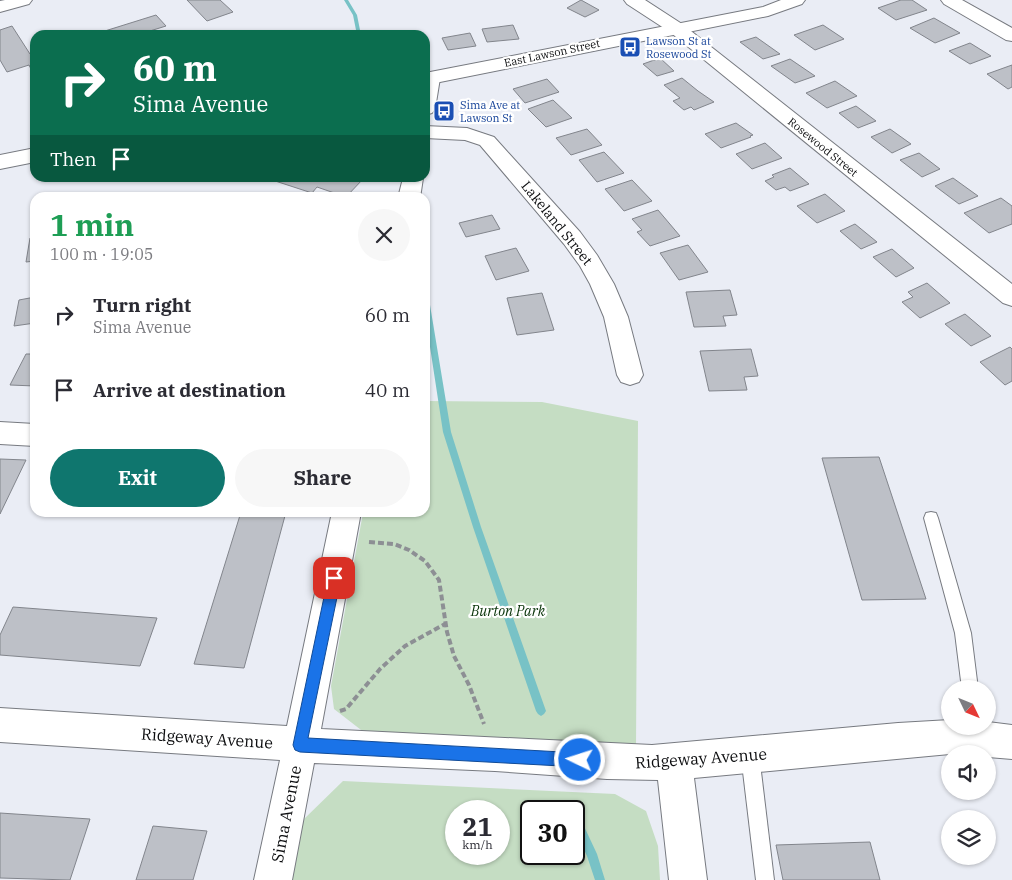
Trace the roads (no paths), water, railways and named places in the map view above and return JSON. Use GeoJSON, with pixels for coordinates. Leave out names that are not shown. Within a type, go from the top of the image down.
{"type":"FeatureCollection","features":[{"type":"Feature","properties":{"kind":"street"},"geometry":{"type":"LineString","coordinates":[[0,7],[23,0]]}},
{"type":"Feature","properties":{"kind":"street","name":"Rosewood Street"},"geometry":{"type":"LineString","coordinates":[[633,0],[676,28],[1012,297]]}},
{"type":"Feature","properties":{"kind":"street","name":"East Lawson Street"},"geometry":{"type":"LineString","coordinates":[[430,78],[768,11],[796,0]]}},
{"type":"Feature","properties":{"kind":"street"},"geometry":{"type":"LineString","coordinates":[[950,0],[1012,36]]}},
{"type":"Feature","properties":{"kind":"street","name":"Lakeland Street"},"geometry":{"type":"LineString","coordinates":[[430,132],[467,134],[488,141],[572,238],[594,268],[616,317],[630,375]]}},
{"type":"Feature","properties":{"kind":"street"},"geometry":{"type":"LineString","coordinates":[[0,162],[30,156]]}},
{"type":"Feature","properties":{"kind":"street"},"geometry":{"type":"LineString","coordinates":[[0,433],[30,435]]}},
{"type":"Feature","properties":{"kind":"street","name":"Sima Avenue"},"geometry":{"type":"LineString","coordinates":[[273,880],[346,517]]}},
{"type":"Feature","properties":{"kind":"street","name":"Ridgeway Avenue"},"geometry":{"type":"LineString","coordinates":[[0,725],[264,741],[300,745],[496,754],[638,764],[898,740],[991,736]]}},
{"type":"Feature","properties":{"kind":"street"},"geometry":{"type":"LineString","coordinates":[[674,762],[688,880]]}},
{"type":"Feature","properties":{"kind":"lane"},"geometry":{"type":"LineString","coordinates":[[931,518],[963,633],[969,680]]}},
{"type":"Feature","properties":{"kind":"lane"},"geometry":{"type":"LineString","coordinates":[[750,754],[765,880]]}},
{"type":"Feature","properties":{"kind":"waterway"},"geometry":{"type":"LineString","coordinates":[[346,0],[355,15],[358,30]]}},
{"type":"Feature","properties":{"kind":"waterway"},"geometry":{"type":"LineString","coordinates":[[430,324],[447,432],[477,527],[541,711]]}},
{"type":"Feature","properties":{"kind":"waterway"},"geometry":{"type":"LineString","coordinates":[[585,840],[592,854],[600,880]]}},
{"type":"Feature","properties":{"kind":"place","name":"Lawson St at Rosewood St"},"geometry":{"type":"Point","coordinates":[630,47]}},
{"type":"Feature","properties":{"kind":"place","name":"Sima Ave at Lawson St"},"geometry":{"type":"Point","coordinates":[444,111]}},
{"type":"Feature","properties":{"kind":"park label","name":"Burton Park"},"geometry":{"type":"Point","coordinates":[508,611]}}]}
